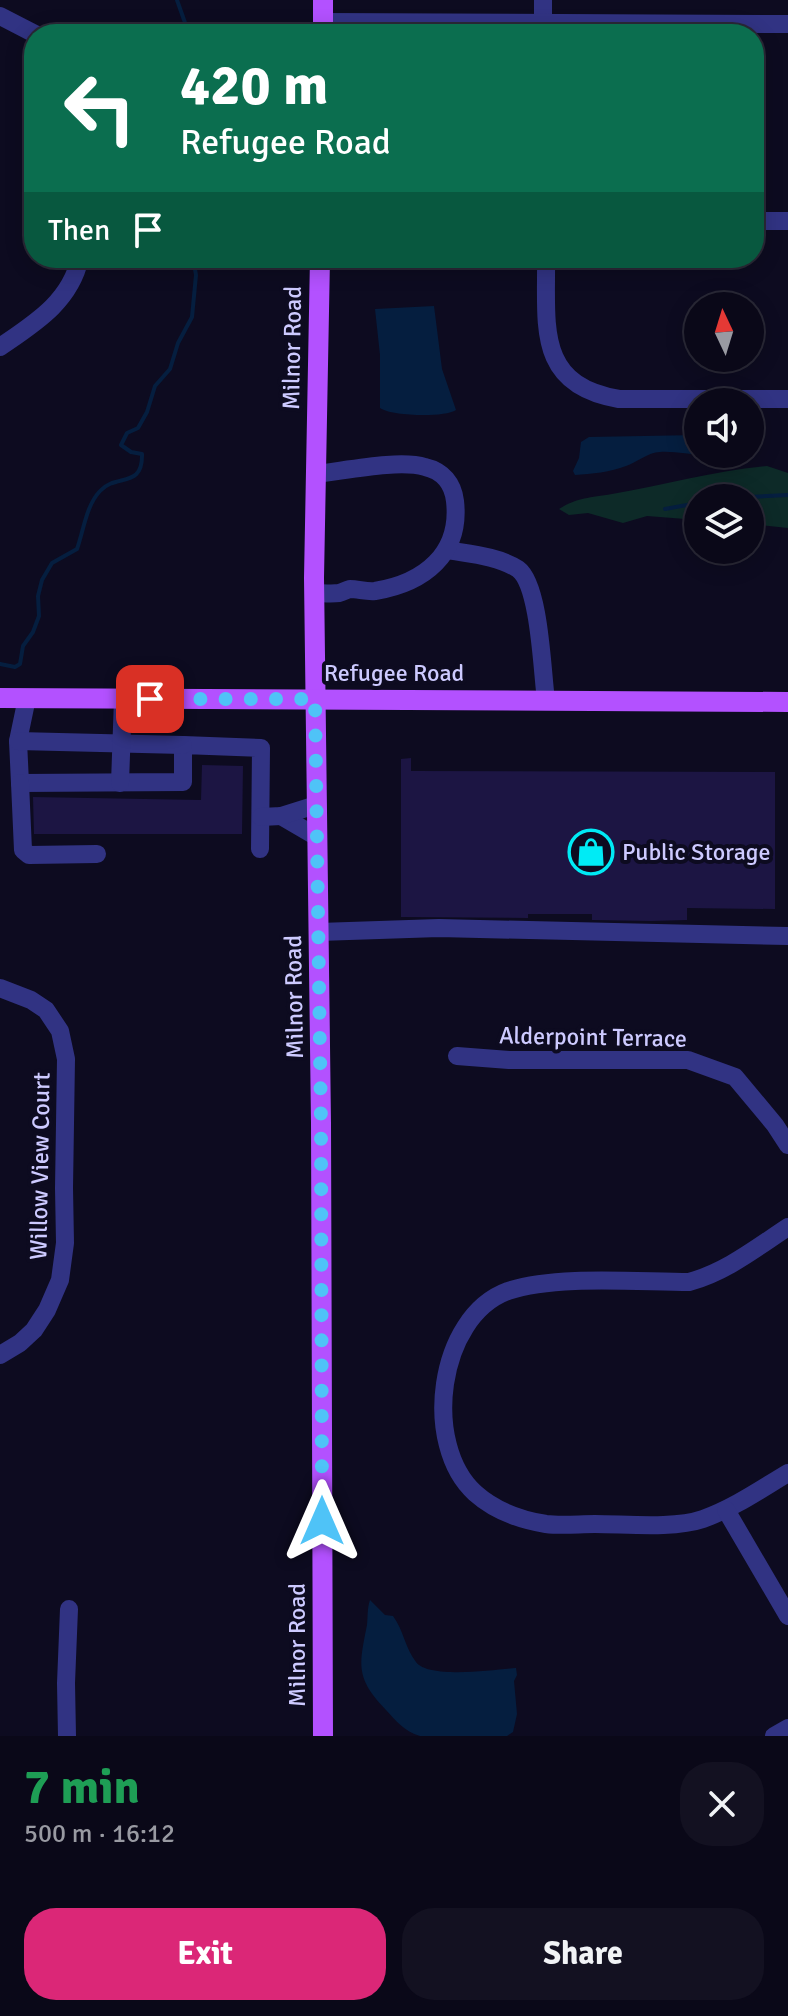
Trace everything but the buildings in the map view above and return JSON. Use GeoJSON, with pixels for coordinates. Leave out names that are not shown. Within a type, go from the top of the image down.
{"type":"FeatureCollection","features":[{"type":"Feature","properties":{"kind":"main road"},"geometry":{"type":"LineString","coordinates":[[323,0],[323,24]]}},
{"type":"Feature","properties":{"kind":"main road","name":"Milnor Road"},"geometry":{"type":"LineString","coordinates":[[320,268],[314,586],[323,1736]]}},
{"type":"Feature","properties":{"kind":"main road","name":"Refugee Road"},"geometry":{"type":"LineString","coordinates":[[0,698],[788,702]]}},
{"type":"Feature","properties":{"kind":"street"},"geometry":{"type":"LineString","coordinates":[[543,0],[543,24]]}},
{"type":"Feature","properties":{"kind":"street"},"geometry":{"type":"LineString","coordinates":[[0,16],[24,28]]}},
{"type":"Feature","properties":{"kind":"street"},"geometry":{"type":"LineString","coordinates":[[764,24],[788,24]]}},
{"type":"Feature","properties":{"kind":"street"},"geometry":{"type":"LineString","coordinates":[[764,221],[788,221]]}},
{"type":"Feature","properties":{"kind":"street"},"geometry":{"type":"LineString","coordinates":[[0,347],[31,326],[61,299],[77,268]]}},
{"type":"Feature","properties":{"kind":"street"},"geometry":{"type":"LineString","coordinates":[[546,268],[547,338],[564,374],[580,387],[595,395],[619,399],[788,399]]}},
{"type":"Feature","properties":{"kind":"street"},"geometry":{"type":"LineString","coordinates":[[314,586],[339,593],[346,589],[374,591],[411,580],[439,561],[453,540],[455,526],[455,500],[450,482],[418,465],[315,474]]}},
{"type":"Feature","properties":{"kind":"street"},"geometry":{"type":"LineString","coordinates":[[447,550],[485,557],[521,572],[533,600],[546,700]]}},
{"type":"Feature","properties":{"kind":"street"},"geometry":{"type":"LineString","coordinates":[[27,698],[18,741],[23,850],[29,855],[97,854]]}},
{"type":"Feature","properties":{"kind":"street"},"geometry":{"type":"LineString","coordinates":[[120,783],[123,699]]}},
{"type":"Feature","properties":{"kind":"street"},"geometry":{"type":"LineString","coordinates":[[18,741],[261,748],[260,849]]}},
{"type":"Feature","properties":{"kind":"street"},"geometry":{"type":"LineString","coordinates":[[20,783],[183,782],[183,745]]}},
{"type":"Feature","properties":{"kind":"street"},"geometry":{"type":"LineString","coordinates":[[261,817],[281,816],[316,805]]}},
{"type":"Feature","properties":{"kind":"street"},"geometry":{"type":"LineString","coordinates":[[281,816],[317,837]]}},
{"type":"Feature","properties":{"kind":"street"},"geometry":{"type":"LineString","coordinates":[[319,932],[439,928],[788,936]]}},
{"type":"Feature","properties":{"kind":"street","name":"Willow View Court"},"geometry":{"type":"LineString","coordinates":[[0,988],[31,1000],[46,1010],[60,1031],[66,1059],[65,1243],[60,1280],[34,1330],[0,1355]]}},
{"type":"Feature","properties":{"kind":"street","name":"Alderpoint Terrace"},"geometry":{"type":"LineString","coordinates":[[457,1056],[509,1060],[688,1060],[735,1077],[788,1145]]}},
{"type":"Feature","properties":{"kind":"street"},"geometry":{"type":"LineString","coordinates":[[788,1227],[728,1268],[689,1282],[540,1283],[506,1292],[477,1310],[457,1337],[447,1368],[444,1418],[452,1459],[474,1492],[507,1514],[547,1524],[699,1520],[726,1510],[788,1473]]}},
{"type":"Feature","properties":{"kind":"street"},"geometry":{"type":"LineString","coordinates":[[726,1510],[788,1616]]}},
{"type":"Feature","properties":{"kind":"street"},"geometry":{"type":"LineString","coordinates":[[67,1736],[69,1609]]}},
{"type":"Feature","properties":{"kind":"street"},"geometry":{"type":"LineString","coordinates":[[774,1736],[788,1728]]}},
{"type":"Feature","properties":{"kind":"green space"},"geometry":{"type":"Polygon","coordinates":[[[764,466],[788,473],[788,528],[764,525],[764,484],[684,484],[684,519],[647,516],[623,523],[588,513],[569,515],[559,509],[584,498],[764,466]]]}},
{"type":"Feature","properties":{"kind":"water"},"geometry":{"type":"Polygon","coordinates":[[[434,306],[442,369],[456,410],[418,415],[386,411],[380,408],[380,355],[375,309],[434,306]]]}},
{"type":"Feature","properties":{"kind":"water"},"geometry":{"type":"Polygon","coordinates":[[[684,435],[684,453],[656,452],[614,470],[575,475],[573,471],[581,442],[589,437],[684,435]]]}},
{"type":"Feature","properties":{"kind":"water"},"geometry":{"type":"Polygon","coordinates":[[[370,1600],[385,1615],[393,1616],[412,1657],[423,1667],[447,1672],[516,1668],[517,1714],[513,1732],[507,1736],[420,1736],[397,1722],[364,1680],[361,1661],[370,1600]]]}},
{"type":"Feature","properties":{"kind":"waterway"},"geometry":{"type":"LineString","coordinates":[[177,0],[185,24]]}},
{"type":"Feature","properties":{"kind":"waterway"},"geometry":{"type":"LineString","coordinates":[[0,664],[15,667],[20,664],[23,646],[39,616],[38,596],[42,580],[52,563],[77,549],[95,497],[106,486],[138,472],[142,454],[131,452],[121,445],[127,433],[138,428],[147,412],[155,386],[170,369],[178,343],[192,317],[195,268]]}},
{"type":"Feature","properties":{"kind":"waterway"},"geometry":{"type":"LineString","coordinates":[[764,496],[788,495]]}},
{"type":"Feature","properties":{"kind":"waterway"},"geometry":{"type":"LineString","coordinates":[[665,509],[684,506]]}},
{"type":"Feature","properties":{"kind":"place","name":"Public Storage"},"geometry":{"type":"Point","coordinates":[591,852]}},
{"type":"Feature","properties":{"kind":"route"},"geometry":{"type":"LineString","coordinates":[[150,699],[315,699],[322,1521]]}}]}
